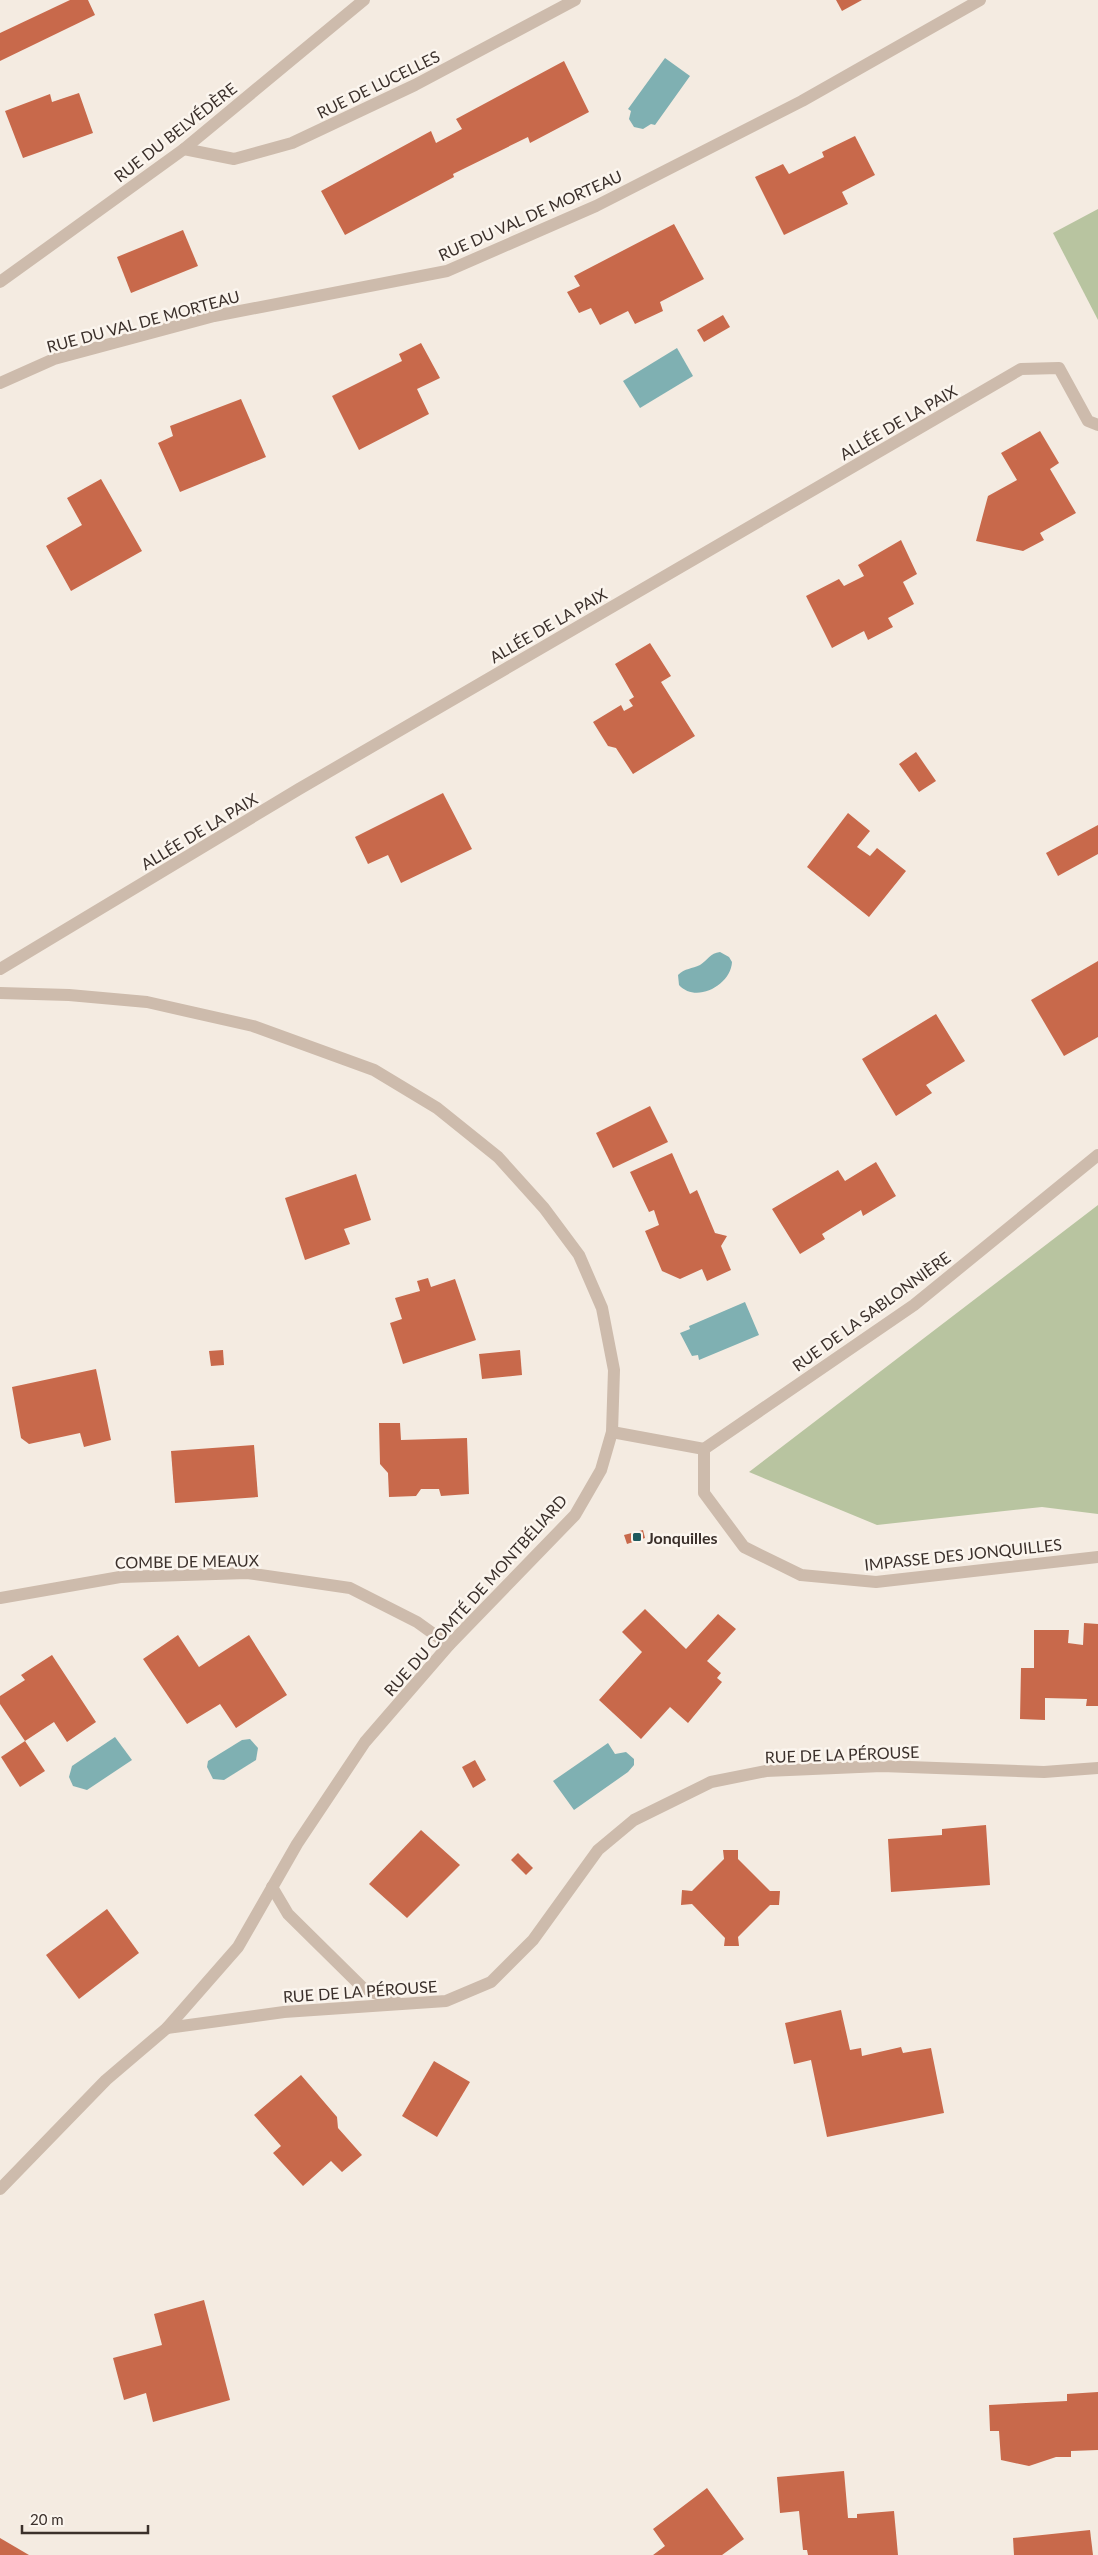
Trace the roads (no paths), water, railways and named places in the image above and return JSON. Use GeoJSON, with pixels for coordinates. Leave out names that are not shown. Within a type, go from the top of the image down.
{"type":"FeatureCollection","features":[{"type":"Feature","properties":{"kind":"street","name":"RUE DU BELVÉDÈRE"},"geometry":{"type":"LineString","coordinates":[[0,282],[184,149],[364,0]]}},
{"type":"Feature","properties":{"kind":"street","name":"RUE DE LUCELLES"},"geometry":{"type":"LineString","coordinates":[[184,149],[234,159],[292,143],[415,85],[575,0]]}},
{"type":"Feature","properties":{"kind":"street","name":"RUE DU VAL DE MORTEAU"},"geometry":{"type":"LineString","coordinates":[[0,383],[54,359],[214,316],[447,271],[613,197],[802,101],[980,0]]}},
{"type":"Feature","properties":{"kind":"street","name":"ALLÉE DE LA PAIX"},"geometry":{"type":"LineString","coordinates":[[0,969],[316,779],[1021,369],[1059,368],[1088,421],[1098,425]]}},
{"type":"Feature","properties":{"kind":"street","name":"RUE DU COMTÉ DE MONTBÉLIARD"},"geometry":{"type":"LineString","coordinates":[[0,993],[69,995],[147,1002],[253,1026],[374,1070],[437,1108],[498,1157],[544,1208],[579,1255],[602,1308],[614,1370],[612,1432],[601,1470],[574,1515],[449,1645],[365,1742],[297,1844],[238,1947],[167,2028],[106,2080],[0,2189]]}},
{"type":"Feature","properties":{"kind":"street","name":"RUE DE LA SABLONNIÈRE"},"geometry":{"type":"LineString","coordinates":[[704,1448],[914,1305],[1098,1155]]}},
{"type":"Feature","properties":{"kind":"street"},"geometry":{"type":"LineString","coordinates":[[612,1432],[704,1448]]}},
{"type":"Feature","properties":{"kind":"street","name":"IMPASSE DES JONQUILLES"},"geometry":{"type":"LineString","coordinates":[[704,1448],[704,1493],[744,1546],[801,1575],[876,1582],[1098,1557]]}},
{"type":"Feature","properties":{"kind":"street","name":"COMBE DE MEAUX"},"geometry":{"type":"LineString","coordinates":[[0,1598],[120,1577],[247,1573],[350,1588],[417,1622],[449,1645]]}},
{"type":"Feature","properties":{"kind":"street","name":"RUE DE LA PÉROUSE"},"geometry":{"type":"LineString","coordinates":[[167,2028],[284,2012],[446,2001],[491,1982],[533,1940],[598,1850],[634,1820],[711,1782],[766,1771],[882,1766],[1044,1772],[1098,1768]]}},
{"type":"Feature","properties":{"kind":"street"},"geometry":{"type":"LineString","coordinates":[[272,1887],[288,1914],[363,1988],[401,2004]]}},
{"type":"Feature","properties":{"kind":"water"},"geometry":{"type":"Polygon","coordinates":[[[665,58],[690,76],[655,125],[651,124],[643,129],[634,127],[629,119],[631,111],[628,109],[665,58]]]}},
{"type":"Feature","properties":{"kind":"water"},"geometry":{"type":"Polygon","coordinates":[[[677,348],[693,376],[640,408],[623,381],[677,348]]]}},
{"type":"Feature","properties":{"kind":"water"},"geometry":{"type":"Polygon","coordinates":[[[720,952],[729,957],[732,962],[726,978],[719,984],[703,992],[694,993],[679,985],[678,975],[700,965],[711,955],[720,952]]]}},
{"type":"Feature","properties":{"kind":"water"},"geometry":{"type":"Polygon","coordinates":[[[745,1302],[759,1335],[699,1360],[698,1355],[692,1356],[680,1333],[690,1329],[689,1326],[745,1302]]]}},
{"type":"Feature","properties":{"kind":"water"},"geometry":{"type":"Polygon","coordinates":[[[115,1737],[132,1760],[87,1790],[73,1786],[69,1777],[72,1766],[115,1737]]]}},
{"type":"Feature","properties":{"kind":"water"},"geometry":{"type":"Polygon","coordinates":[[[250,1739],[258,1748],[256,1760],[224,1780],[213,1779],[207,1767],[208,1761],[242,1740],[250,1739]]]}},
{"type":"Feature","properties":{"kind":"water"},"geometry":{"type":"Polygon","coordinates":[[[608,1743],[615,1754],[626,1752],[634,1759],[634,1765],[628,1772],[574,1810],[553,1781],[608,1743]]]}},
{"type":"Feature","properties":{"kind":"place","name":"Jonquilles"},"geometry":{"type":"Point","coordinates":[637,1537]}}]}
